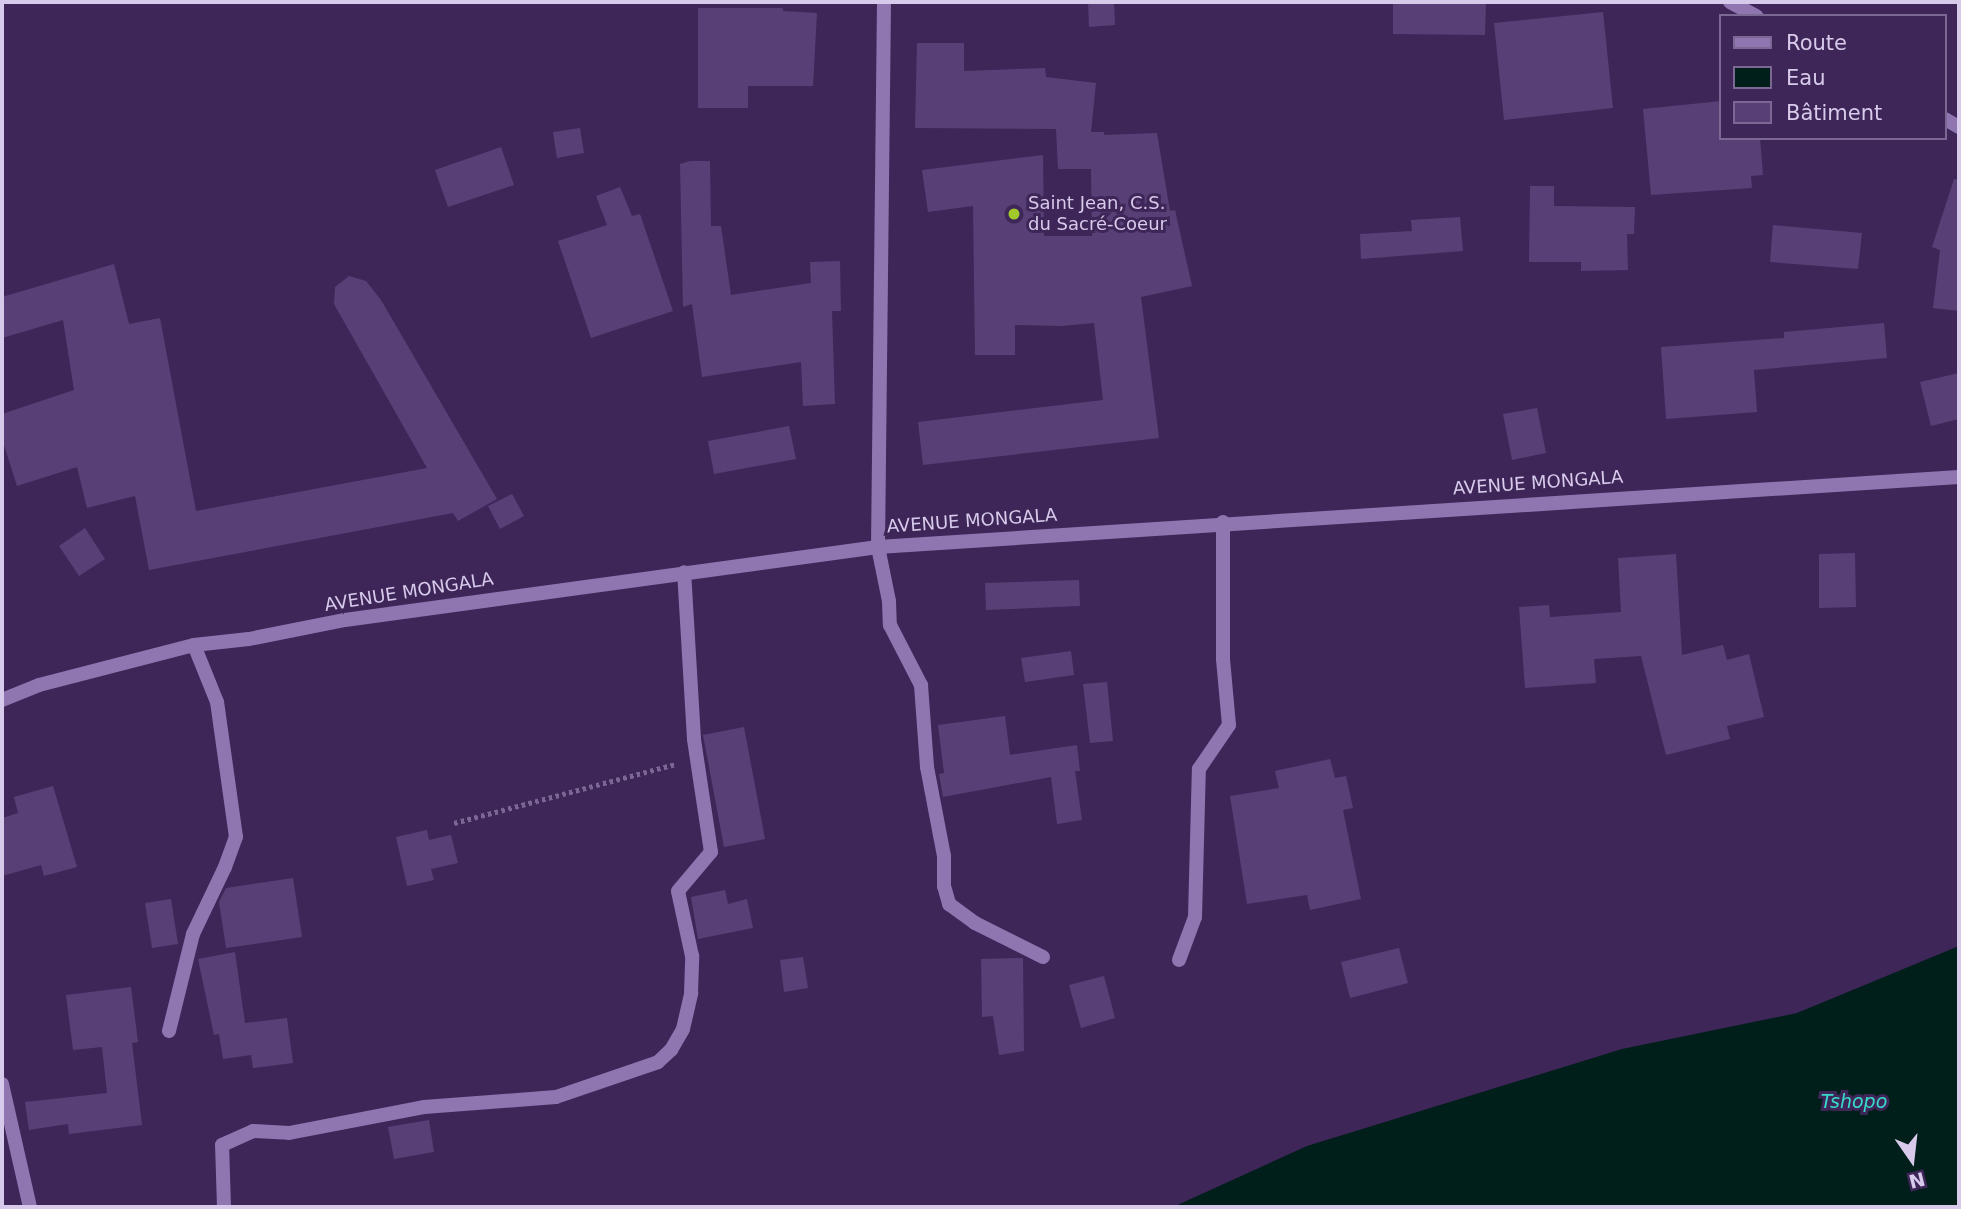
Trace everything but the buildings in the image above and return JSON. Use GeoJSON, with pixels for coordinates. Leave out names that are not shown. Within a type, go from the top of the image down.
{"type":"FeatureCollection","features":[{"type":"Feature","properties":{"kind":"street"},"geometry":{"type":"LineString","coordinates":[[884,2],[878,547],[889,601],[890,625],[921,685],[927,767],[944,856],[944,886],[949,904],[975,923],[1043,957]]}},
{"type":"Feature","properties":{"kind":"street"},"geometry":{"type":"LineString","coordinates":[[1730,2],[1752,14]]}},
{"type":"Feature","properties":{"kind":"street","name":"AVENUE MONGALA"},"geometry":{"type":"LineString","coordinates":[[2,700],[39,684],[194,645],[684,572],[878,547],[1223,522],[1959,477]]}},
{"type":"Feature","properties":{"kind":"street"},"geometry":{"type":"LineString","coordinates":[[1179,960],[1195,917],[1199,769],[1229,725],[1223,659],[1223,522]]}},
{"type":"Feature","properties":{"kind":"street"},"geometry":{"type":"LineString","coordinates":[[225,1207],[222,1145],[253,1131],[289,1133],[424,1107],[556,1097],[658,1062],[671,1050],[683,1029],[691,993],[692,956],[678,891],[711,852],[697,758],[684,572]]}},
{"type":"Feature","properties":{"kind":"street"},"geometry":{"type":"LineString","coordinates":[[169,1031],[193,934],[226,867],[236,837],[217,702],[194,645]]}},
{"type":"Feature","properties":{"kind":"street"},"geometry":{"type":"LineString","coordinates":[[2,1084],[30,1207]]}},
{"type":"Feature","properties":{"kind":"path"},"geometry":{"type":"LineString","coordinates":[[454,823],[697,758]]}},
{"type":"Feature","properties":{"kind":"water","name":"Tshopo"},"geometry":{"type":"Polygon","coordinates":[[[1959,946],[1959,1207],[1173,1207],[1307,1146],[1622,1049],[1797,1013],[1959,946]]]}},
{"type":"Feature","properties":{"kind":"place","name":"Saint Jean, C.S. du Sacré-Coeur"},"geometry":{"type":"Point","coordinates":[1014,214]}}]}
